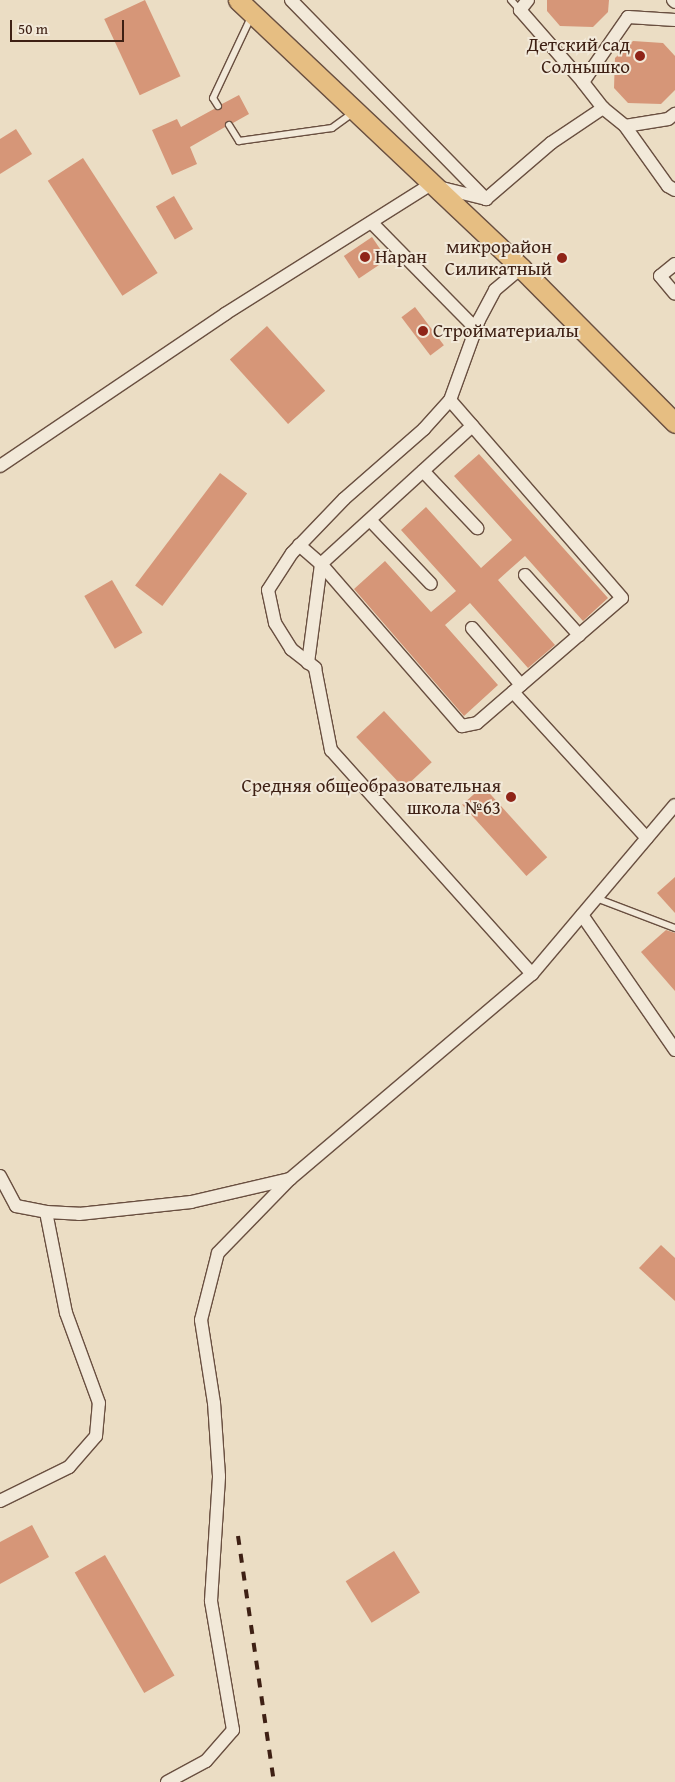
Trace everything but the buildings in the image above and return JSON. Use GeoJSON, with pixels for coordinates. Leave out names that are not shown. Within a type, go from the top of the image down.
{"type":"FeatureCollection","features":[{"type":"Feature","properties":{"kind":"main road"},"geometry":{"type":"LineString","coordinates":[[238,0],[430,185],[521,268],[675,423]]}},
{"type":"Feature","properties":{"kind":"street"},"geometry":{"type":"LineString","coordinates":[[291,0],[486,199]]}},
{"type":"Feature","properties":{"kind":"street"},"geometry":{"type":"LineString","coordinates":[[524,5],[603,108],[625,126],[668,186],[675,190]]}},
{"type":"Feature","properties":{"kind":"street"},"geometry":{"type":"LineString","coordinates":[[583,82],[628,17],[675,20]]}},
{"type":"Feature","properties":{"kind":"street"},"geometry":{"type":"LineString","coordinates":[[486,199],[551,143],[603,108]]}},
{"type":"Feature","properties":{"kind":"street"},"geometry":{"type":"LineString","coordinates":[[625,126],[668,120],[675,114]]}},
{"type":"Feature","properties":{"kind":"street"},"geometry":{"type":"LineString","coordinates":[[0,466],[225,314],[430,185],[486,199]]}},
{"type":"Feature","properties":{"kind":"street"},"geometry":{"type":"LineString","coordinates":[[372,222],[476,329]]}},
{"type":"Feature","properties":{"kind":"street"},"geometry":{"type":"LineString","coordinates":[[675,264],[660,276],[675,294]]}},
{"type":"Feature","properties":{"kind":"street"},"geometry":{"type":"LineString","coordinates":[[521,268],[495,290],[476,329],[450,400],[424,429],[344,499],[299,545],[268,590],[274,623],[290,649],[315,668],[331,750],[532,974]]}},
{"type":"Feature","properties":{"kind":"street"},"geometry":{"type":"LineString","coordinates":[[299,545],[321,564],[462,726],[477,723],[622,598],[450,400]]}},
{"type":"Feature","properties":{"kind":"street"},"geometry":{"type":"LineString","coordinates":[[308,663],[321,564],[472,426]]}},
{"type":"Feature","properties":{"kind":"street"},"geometry":{"type":"LineString","coordinates":[[423,471],[477,528]]}},
{"type":"Feature","properties":{"kind":"street"},"geometry":{"type":"LineString","coordinates":[[370,520],[431,584]]}},
{"type":"Feature","properties":{"kind":"street"},"geometry":{"type":"LineString","coordinates":[[525,575],[579,635]]}},
{"type":"Feature","properties":{"kind":"street"},"geometry":{"type":"LineString","coordinates":[[472,628],[517,688],[646,838]]}},
{"type":"Feature","properties":{"kind":"street"},"geometry":{"type":"LineString","coordinates":[[167,1782],[206,1761],[233,1730],[211,1601],[219,1476],[214,1403],[201,1320],[218,1252],[290,1180],[532,974],[675,805]]}},
{"type":"Feature","properties":{"kind":"street"},"geometry":{"type":"LineString","coordinates":[[582,915],[675,1050]]}},
{"type":"Feature","properties":{"kind":"street"},"geometry":{"type":"LineString","coordinates":[[0,1176],[16,1206],[46,1212],[79,1214],[191,1202],[290,1180]]}},
{"type":"Feature","properties":{"kind":"street"},"geometry":{"type":"LineString","coordinates":[[0,1501],[69,1466],[96,1436],[99,1403],[66,1313],[46,1212]]}},
{"type":"Feature","properties":{"kind":"lane"},"geometry":{"type":"LineString","coordinates":[[511,0],[524,5]]}},
{"type":"Feature","properties":{"kind":"lane"},"geometry":{"type":"LineString","coordinates":[[218,106],[213,98],[253,14]]}},
{"type":"Feature","properties":{"kind":"lane"},"geometry":{"type":"LineString","coordinates":[[229,125],[239,141],[332,128],[354,112]]}},
{"type":"Feature","properties":{"kind":"lane"},"geometry":{"type":"LineString","coordinates":[[596,898],[675,928]]}},
{"type":"Feature","properties":{"kind":"railway"},"geometry":{"type":"LineString","coordinates":[[238,1536],[274,1782]]}},
{"type":"Feature","properties":{"kind":"place","name":"Детский сад Солнышко"},"geometry":{"type":"Point","coordinates":[640,56]}},
{"type":"Feature","properties":{"kind":"place","name":"Наран"},"geometry":{"type":"Point","coordinates":[365,257]}},
{"type":"Feature","properties":{"kind":"place","name":"микрорайон Силикатный"},"geometry":{"type":"Point","coordinates":[562,258]}},
{"type":"Feature","properties":{"kind":"place","name":"Стройматериалы"},"geometry":{"type":"Point","coordinates":[423,331]}},
{"type":"Feature","properties":{"kind":"place","name":"Средняя общеобразовательная школа №63"},"geometry":{"type":"Point","coordinates":[511,797]}}]}
